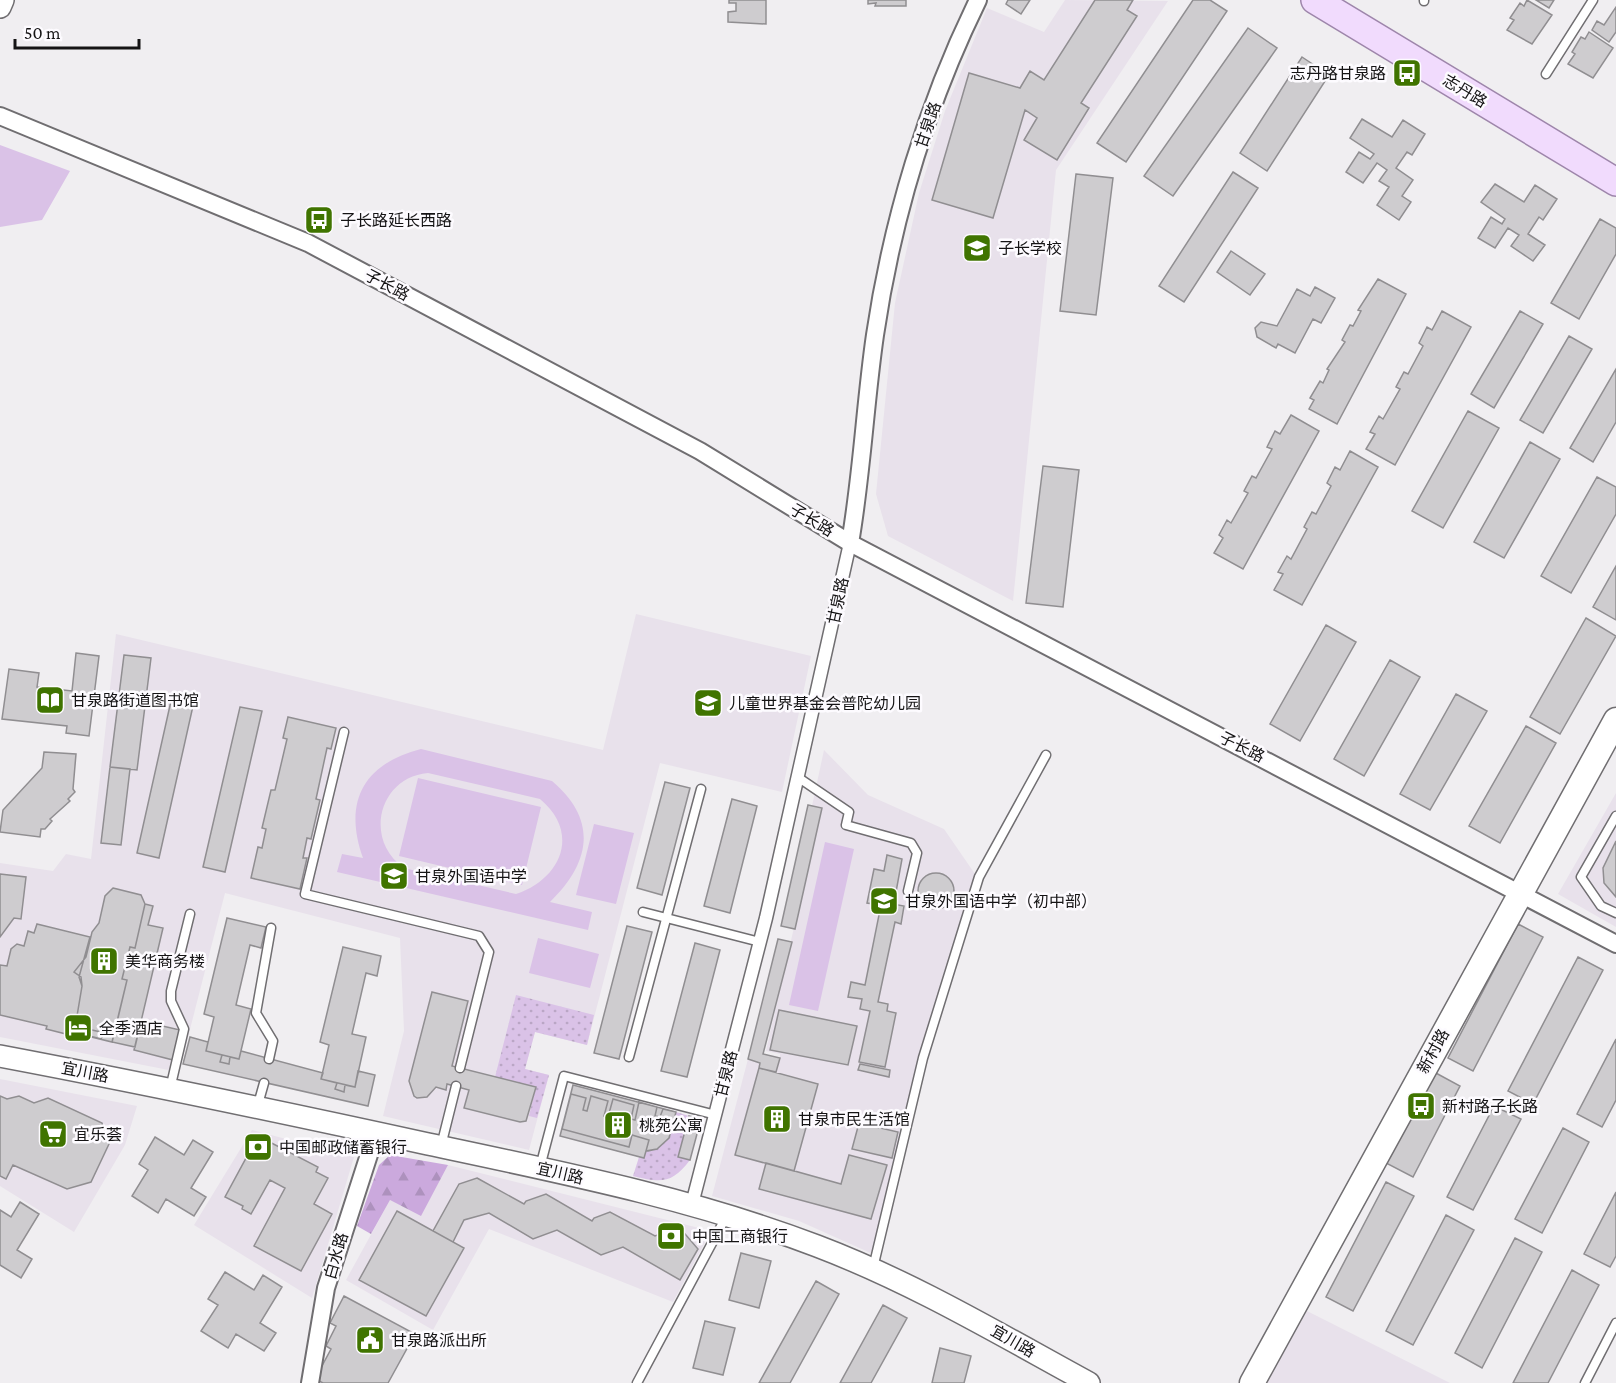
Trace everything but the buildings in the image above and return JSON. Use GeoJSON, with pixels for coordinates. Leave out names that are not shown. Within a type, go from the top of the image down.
{"type":"FeatureCollection","features":[{"type":"Feature","properties":{"kind":"main road","name":"志丹路"},"geometry":{"type":"LineString","coordinates":[[1315,0],[1616,182]]}},
{"type":"Feature","properties":{"kind":"main road","name":"志丹路"},"geometry":{"type":"LineString","coordinates":[[1350,0],[1616,162]]}},
{"type":"Feature","properties":{"kind":"main road","name":"新村路"},"geometry":{"type":"LineString","coordinates":[[1251,1383],[1616,720]]}},
{"type":"Feature","properties":{"kind":"street"},"geometry":{"type":"LineString","coordinates":[[0,8],[3,0]]}},
{"type":"Feature","properties":{"kind":"street","name":"甘泉路"},"geometry":{"type":"LineString","coordinates":[[692,1204],[760,942],[799,778],[850,543],[858,498],[868,387],[885,279],[921,145],[953,58],[978,0]]}},
{"type":"Feature","properties":{"kind":"street","name":"子长路"},"geometry":{"type":"LineString","coordinates":[[0,116],[308,243],[700,451],[850,543],[1616,944]]}},
{"type":"Feature","properties":{"kind":"street","name":"宜川路"},"geometry":{"type":"LineString","coordinates":[[0,1056],[441,1146],[728,1214],[873,1269],[930,1295],[1089,1383]]}},
{"type":"Feature","properties":{"kind":"street","name":"白水路"},"geometry":{"type":"LineString","coordinates":[[310,1383],[318,1327],[329,1278],[376,1132]]}},
{"type":"Feature","properties":{"kind":"lane"},"geometry":{"type":"LineString","coordinates":[[1546,74],[1593,0]]}},
{"type":"Feature","properties":{"kind":"lane"},"geometry":{"type":"LineString","coordinates":[[344,732],[305,894],[479,936],[489,952],[460,1068]]}},
{"type":"Feature","properties":{"kind":"lane"},"geometry":{"type":"LineString","coordinates":[[873,1269],[922,1058],[979,877],[1046,755]]}},
{"type":"Feature","properties":{"kind":"lane"},"geometry":{"type":"LineString","coordinates":[[799,778],[849,812],[846,825],[911,843],[917,853],[908,891]]}},
{"type":"Feature","properties":{"kind":"lane"},"geometry":{"type":"LineString","coordinates":[[629,1057],[701,789]]}},
{"type":"Feature","properties":{"kind":"lane"},"geometry":{"type":"LineString","coordinates":[[1616,816],[1581,878],[1602,906],[1616,913]]}},
{"type":"Feature","properties":{"kind":"lane"},"geometry":{"type":"LineString","coordinates":[[643,912],[760,942]]}},
{"type":"Feature","properties":{"kind":"lane"},"geometry":{"type":"LineString","coordinates":[[170,1089],[184,1029],[171,1001],[171,991],[190,915]]}},
{"type":"Feature","properties":{"kind":"lane"},"geometry":{"type":"LineString","coordinates":[[269,1059],[273,1041],[256,1013],[271,928]]}},
{"type":"Feature","properties":{"kind":"lane"},"geometry":{"type":"LineString","coordinates":[[540,1168],[564,1076],[716,1115]]}},
{"type":"Feature","properties":{"kind":"lane"},"geometry":{"type":"LineString","coordinates":[[257,1108],[264,1083]]}},
{"type":"Feature","properties":{"kind":"lane"},"geometry":{"type":"LineString","coordinates":[[441,1146],[456,1086]]}},
{"type":"Feature","properties":{"kind":"lane"},"geometry":{"type":"LineString","coordinates":[[637,1383],[728,1214]]}},
{"type":"Feature","properties":{"kind":"lane"},"geometry":{"type":"LineString","coordinates":[[1585,1383],[1616,1323]]}},
{"type":"Feature","properties":{"kind":"shaded area","name":"子长学校"},"geometry":{"type":"Polygon","coordinates":[[[1065,0],[1168,1],[1056,170],[1013,601],[888,536],[876,494],[895,303],[919,193],[945,111],[987,8],[1044,32],[1065,0]]]}},
{"type":"Feature","properties":{"kind":"shaded area"},"geometry":{"type":"Polygon","coordinates":[[[0,145],[70,171],[42,220],[0,227],[0,145]]]}},
{"type":"Feature","properties":{"kind":"shaded area","name":"甘泉外国语中学"},"geometry":{"type":"Polygon","coordinates":[[[636,614],[811,656],[782,792],[660,763],[587,1045],[535,1032],[525,1069],[549,1075],[529,1150],[383,1116],[404,1031],[400,938],[225,893],[179,1072],[0,1037],[0,863],[53,871],[66,854],[91,859],[116,634],[603,750],[636,614]]]}},
{"type":"Feature","properties":{"kind":"shaded area"},"geometry":{"type":"Polygon","coordinates":[[[421,749],[552,781],[567,796],[577,811],[584,841],[574,872],[550,902],[592,912],[588,930],[337,872],[342,854],[363,858],[357,838],[355,819],[357,803],[363,788],[372,775],[385,764],[421,749]],[[428,773],[411,777],[388,797],[382,812],[381,827],[384,842],[391,856],[404,868],[516,894],[532,887],[544,878],[560,854],[562,840],[560,826],[553,812],[540,799],[428,773]]]}},
{"type":"Feature","properties":{"kind":"shaded area","name":"甘泉外国语中学（初中部）"},"geometry":{"type":"Polygon","coordinates":[[[824,750],[868,795],[944,829],[975,874],[919,1055],[873,1254],[799,1221],[712,1196],[748,1059],[760,1063],[759,1068],[776,1072],[780,1058],[780,1054],[766,1051],[821,808],[812,806],[824,750]]]}},
{"type":"Feature","properties":{"kind":"shaded area"},"geometry":{"type":"Polygon","coordinates":[[[418,778],[541,807],[522,885],[399,856],[418,778]]]}},
{"type":"Feature","properties":{"kind":"shaded area"},"geometry":{"type":"Polygon","coordinates":[[[1616,793],[1616,927],[1558,894],[1616,793]]]}},
{"type":"Feature","properties":{"kind":"shaded area"},"geometry":{"type":"Polygon","coordinates":[[[594,824],[634,833],[616,904],[576,895],[594,824]]]}},
{"type":"Feature","properties":{"kind":"shaded area"},"geometry":{"type":"Polygon","coordinates":[[[825,842],[854,849],[818,1011],[789,1005],[825,842]]]}},
{"type":"Feature","properties":{"kind":"shaded area"},"geometry":{"type":"Polygon","coordinates":[[[538,938],[599,954],[590,988],[529,973],[538,938]]]}},
{"type":"Feature","properties":{"kind":"shaded area"},"geometry":{"type":"Polygon","coordinates":[[[516,995],[594,1015],[587,1045],[535,1032],[525,1069],[549,1075],[537,1118],[529,1116],[536,1087],[495,1077],[516,995]]]}},
{"type":"Feature","properties":{"kind":"shaded area"},"geometry":{"type":"Polygon","coordinates":[[[0,1079],[137,1106],[125,1145],[74,1232],[0,1186],[0,1079]]]}},
{"type":"Feature","properties":{"kind":"shaded area"},"geometry":{"type":"Polygon","coordinates":[[[676,1112],[689,1116],[678,1156],[690,1160],[677,1174],[665,1180],[633,1176],[639,1157],[644,1158],[646,1151],[659,1148],[667,1138],[676,1112]]]}},
{"type":"Feature","properties":{"kind":"shaded area"},"geometry":{"type":"Polygon","coordinates":[[[252,1130],[354,1157],[312,1298],[194,1225],[252,1130]]]}},
{"type":"Feature","properties":{"kind":"shaded area"},"geometry":{"type":"Polygon","coordinates":[[[448,1165],[711,1231],[673,1302],[489,1229],[433,1330],[346,1280],[390,1200],[421,1215],[448,1165]]]}},
{"type":"Feature","properties":{"kind":"shaded area"},"geometry":{"type":"Polygon","coordinates":[[[1307,1311],[1450,1383],[1267,1383],[1307,1311]]]}},
{"type":"Feature","properties":{"kind":"green space"},"geometry":{"type":"Polygon","coordinates":[[[390,1155],[448,1165],[421,1216],[390,1200],[371,1234],[357,1226],[379,1165],[390,1155]]]}},
{"type":"Feature","properties":{"kind":"place","name":"志丹路甘泉路"},"geometry":{"type":"Point","coordinates":[1407,73]}},
{"type":"Feature","properties":{"kind":"place","name":"子长路延长西路"},"geometry":{"type":"Point","coordinates":[319,220]}},
{"type":"Feature","properties":{"kind":"place","name":"子长学校"},"geometry":{"type":"Point","coordinates":[977,248]}},
{"type":"Feature","properties":{"kind":"place","name":"甘泉路街道图书馆"},"geometry":{"type":"Point","coordinates":[50,700]}},
{"type":"Feature","properties":{"kind":"place","name":"儿童世界基金会普陀幼儿园"},"geometry":{"type":"Point","coordinates":[708,703]}},
{"type":"Feature","properties":{"kind":"place","name":"甘泉外国语中学"},"geometry":{"type":"Point","coordinates":[394,876]}},
{"type":"Feature","properties":{"kind":"place","name":"甘泉外国语中学（初中部）"},"geometry":{"type":"Point","coordinates":[884,901]}},
{"type":"Feature","properties":{"kind":"place","name":"美华商务楼"},"geometry":{"type":"Point","coordinates":[104,961]}},
{"type":"Feature","properties":{"kind":"place","name":"全季酒店"},"geometry":{"type":"Point","coordinates":[78,1028]}},
{"type":"Feature","properties":{"kind":"place","name":"新村路子长路"},"geometry":{"type":"Point","coordinates":[1421,1106]}},
{"type":"Feature","properties":{"kind":"place","name":"甘泉市民生活馆"},"geometry":{"type":"Point","coordinates":[777,1119]}},
{"type":"Feature","properties":{"kind":"place","name":"桃苑公寓"},"geometry":{"type":"Point","coordinates":[618,1125]}},
{"type":"Feature","properties":{"kind":"place","name":"宜乐荟"},"geometry":{"type":"Point","coordinates":[53,1134]}},
{"type":"Feature","properties":{"kind":"place","name":"中国邮政储蓄银行"},"geometry":{"type":"Point","coordinates":[258,1147]}},
{"type":"Feature","properties":{"kind":"place","name":"中国工商银行"},"geometry":{"type":"Point","coordinates":[671,1236]}},
{"type":"Feature","properties":{"kind":"place","name":"甘泉路派出所"},"geometry":{"type":"Point","coordinates":[370,1340]}}]}
